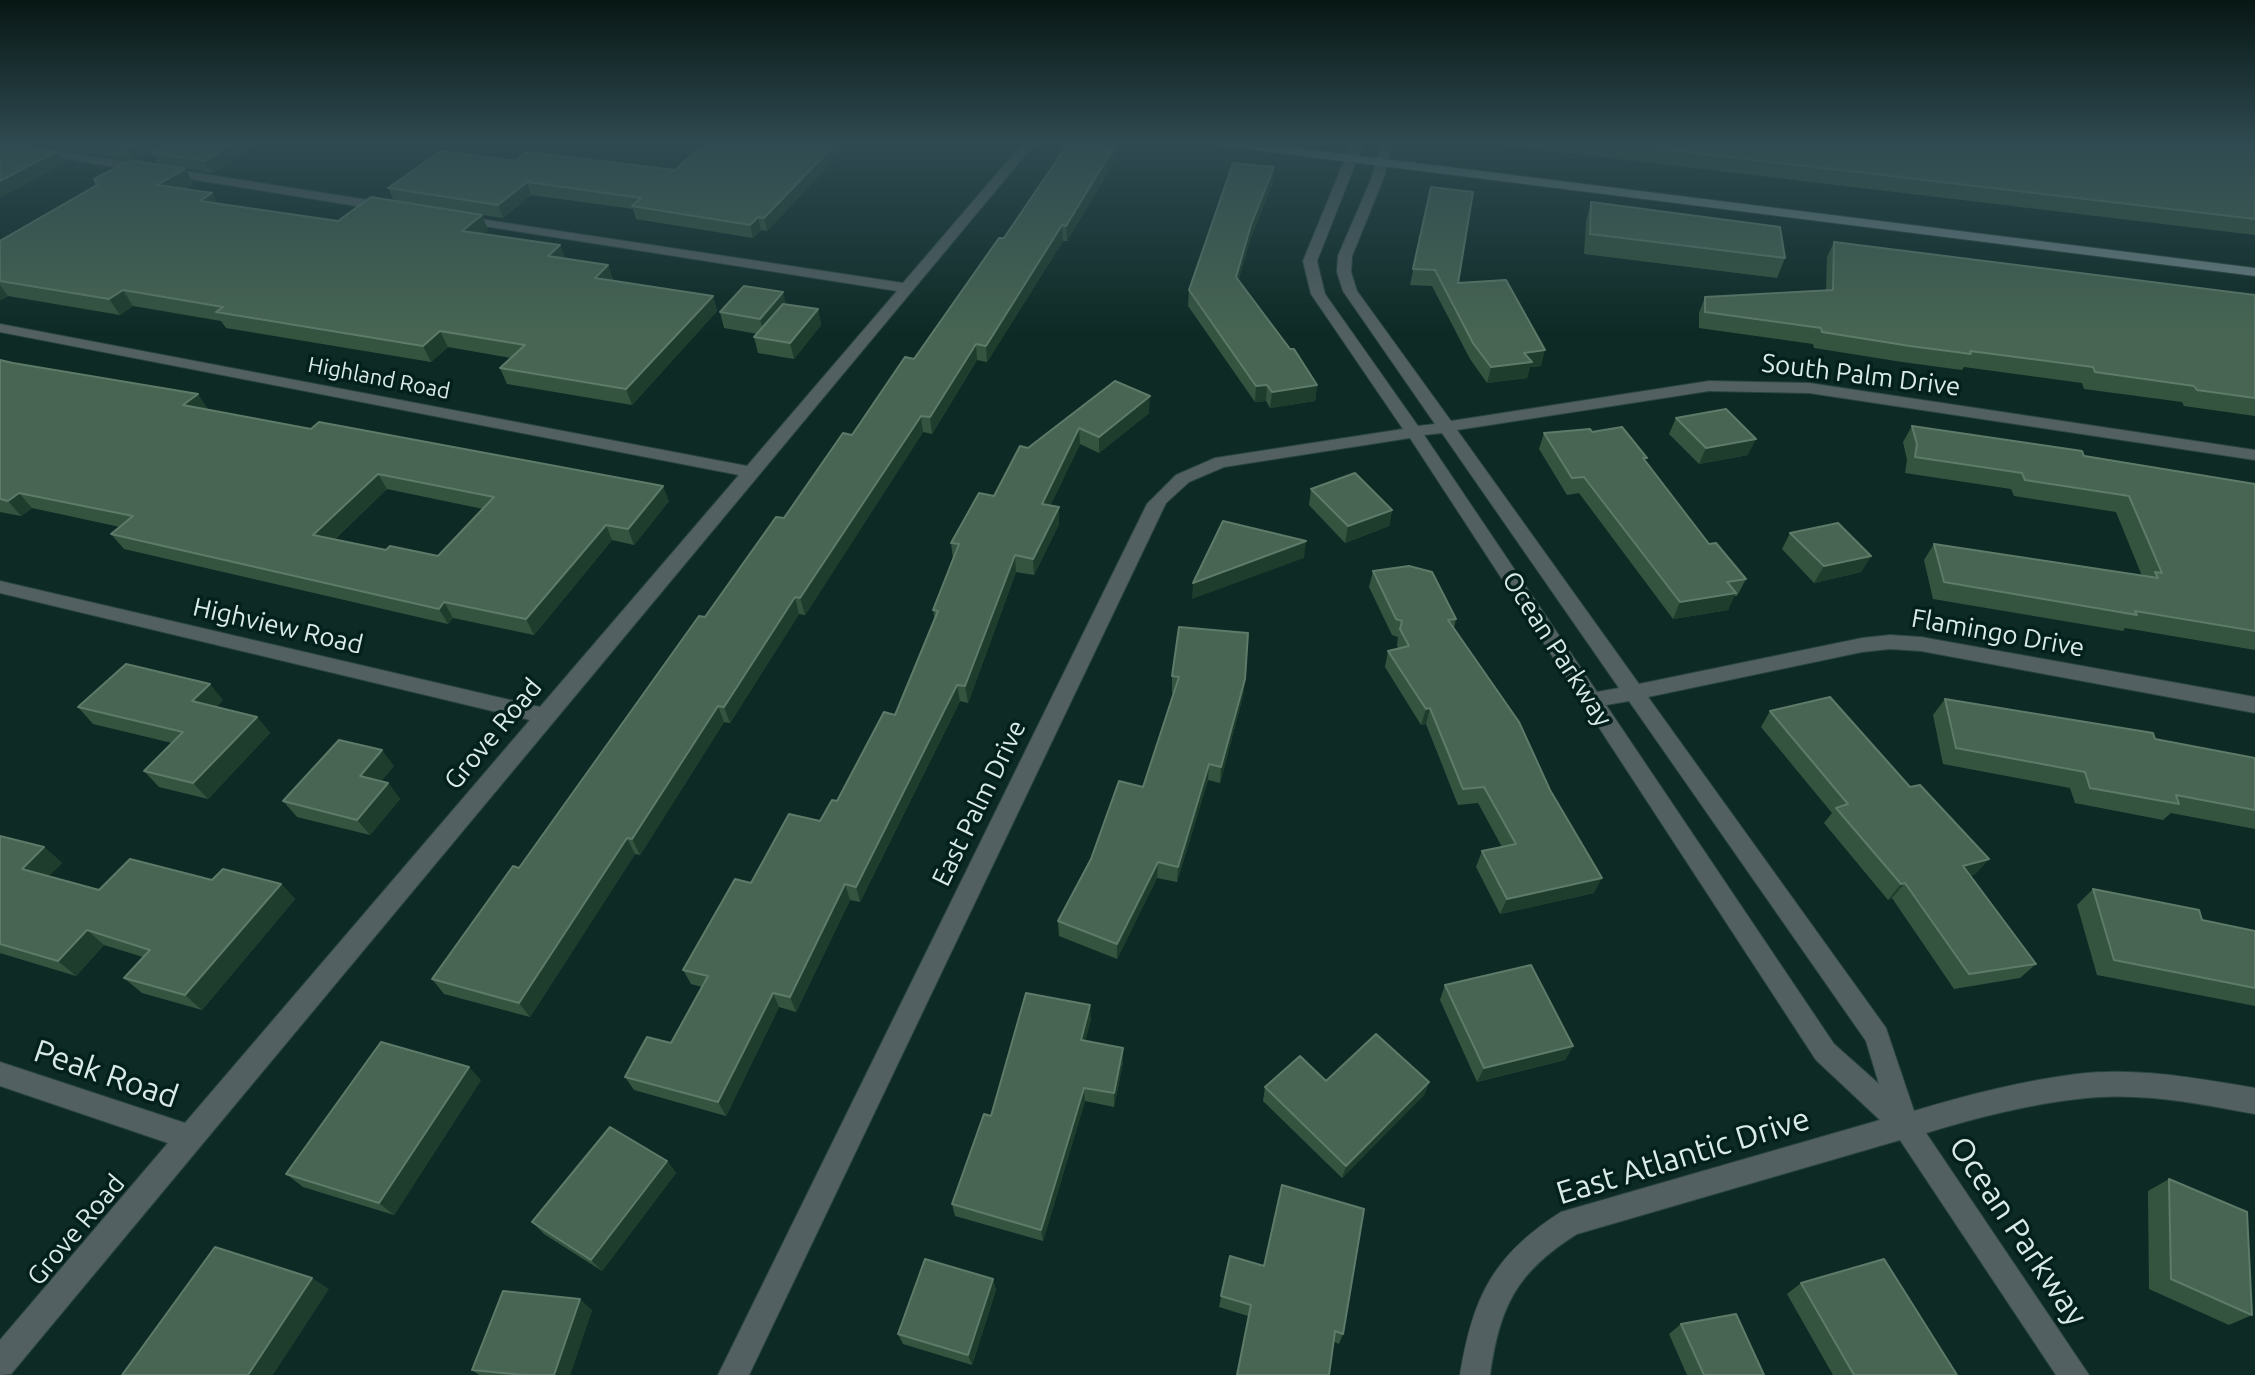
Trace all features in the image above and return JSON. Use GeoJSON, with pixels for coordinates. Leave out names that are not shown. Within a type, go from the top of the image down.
{"type":"FeatureCollection","features":[{"type":"Feature","properties":{"kind":"street"},"geometry":{"type":"LineString","coordinates":[[378,206],[402,210]]}},
{"type":"Feature","properties":{"kind":"street","name":"Grove Road"},"geometry":{"type":"LineString","coordinates":[[0,1363],[976,206]]}},
{"type":"Feature","properties":{"kind":"street","name":"Ocean Parkway"},"geometry":{"type":"LineString","coordinates":[[1332,206],[1313,251],[1310,271],[1318,294],[1414,432],[1825,1052],[1905,1125],[2074,1375]]}},
{"type":"Feature","properties":{"kind":"street","name":"Ocean Parkway"},"geometry":{"type":"LineString","coordinates":[[1365,206],[1345,256],[1344,272],[1350,291],[1877,1036],[1905,1125]]}},
{"type":"Feature","properties":{"kind":"street"},"geometry":{"type":"LineString","coordinates":[[1733,206],[2255,272]]}},
{"type":"Feature","properties":{"kind":"street"},"geometry":{"type":"LineString","coordinates":[[449,217],[907,288]]}},
{"type":"Feature","properties":{"kind":"street","name":"Highland Road"},"geometry":{"type":"LineString","coordinates":[[0,328],[750,472]]}},
{"type":"Feature","properties":{"kind":"street","name":"South Palm Drive"},"geometry":{"type":"LineString","coordinates":[[1414,432],[1709,386],[1776,385],[2255,455]]}},
{"type":"Feature","properties":{"kind":"street","name":"East Palm Drive"},"geometry":{"type":"LineString","coordinates":[[733,1375],[1163,492],[1179,479],[1221,462],[1414,432]]}},
{"type":"Feature","properties":{"kind":"street","name":"Highview Road"},"geometry":{"type":"LineString","coordinates":[[0,587],[544,716]]}},
{"type":"Feature","properties":{"kind":"street","name":"Flamingo Drive"},"geometry":{"type":"LineString","coordinates":[[1591,701],[1862,645],[1890,642],[1921,644],[2255,705]]}},
{"type":"Feature","properties":{"kind":"street","name":"Peak Road"},"geometry":{"type":"LineString","coordinates":[[0,1074],[191,1138]]}},
{"type":"Feature","properties":{"kind":"street","name":"East Atlantic Drive"},"geometry":{"type":"LineString","coordinates":[[1475,1375],[1488,1309],[1508,1270],[1537,1242],[1571,1222],[1991,1101],[2079,1086],[2182,1088],[2255,1101]]}},
{"type":"Feature","properties":{"kind":"building"},"geometry":{"type":"Polygon","coordinates":[[[60,206],[236,206],[338,221],[358,206],[428,206],[482,215],[462,231],[560,245],[548,256],[608,265],[595,278],[713,296],[626,389],[500,368],[525,345],[440,331],[423,346],[216,312],[223,307],[123,290],[109,299],[0,281],[0,241],[60,206]]]}},
{"type":"Feature","properties":{"kind":"building"},"geometry":{"type":"Polygon","coordinates":[[[633,206],[775,206],[764,218],[758,217],[750,225],[633,206]]]}},
{"type":"Feature","properties":{"kind":"building"},"geometry":{"type":"Polygon","coordinates":[[[1026,206],[1078,206],[1066,226],[1062,225],[986,346],[976,344],[930,417],[921,416],[800,598],[795,597],[724,707],[718,706],[632,839],[627,838],[519,1003],[432,979],[513,866],[519,868],[699,616],[705,617],[776,517],[784,518],[843,433],[852,435],[905,357],[914,359],[999,238],[1004,238],[1026,206]]]}},
{"type":"Feature","properties":{"kind":"building"},"geometry":{"type":"Polygon","coordinates":[[[1218,206],[1258,206],[1236,277],[1290,349],[1294,349],[1317,385],[1272,392],[1267,385],[1256,386],[1189,290],[1218,206]]]}},
{"type":"Feature","properties":{"kind":"building"},"geometry":{"type":"Polygon","coordinates":[[[1427,206],[1471,206],[1458,283],[1506,280],[1545,350],[1524,353],[1532,362],[1491,367],[1473,343],[1435,270],[1413,269],[1427,206]]]}},
{"type":"Feature","properties":{"kind":"building"},"geometry":{"type":"Polygon","coordinates":[[[1591,206],[1623,206],[1780,227],[1785,258],[1590,234],[1591,206]]]}},
{"type":"Feature","properties":{"kind":"building"},"geometry":{"type":"Polygon","coordinates":[[[2146,206],[2255,206],[2255,219],[2146,206]]]}},
{"type":"Feature","properties":{"kind":"building"},"geometry":{"type":"Polygon","coordinates":[[[1834,242],[2255,295],[2255,398],[2095,372],[2093,367],[1910,346],[1822,332],[1821,328],[1705,312],[1705,297],[1833,290],[1834,242]]]}},
{"type":"Feature","properties":{"kind":"building"},"geometry":{"type":"Polygon","coordinates":[[[744,286],[783,292],[760,319],[720,312],[744,286]]]}},
{"type":"Feature","properties":{"kind":"building"},"geometry":{"type":"Polygon","coordinates":[[[783,304],[818,309],[790,343],[754,337],[783,304]]]}},
{"type":"Feature","properties":{"kind":"building"},"geometry":{"type":"Polygon","coordinates":[[[0,360],[198,394],[183,405],[311,429],[319,422],[663,486],[628,529],[606,525],[526,619],[444,602],[439,609],[111,534],[133,516],[19,493],[8,501],[0,499],[0,360]],[[378,474],[313,535],[386,550],[390,546],[438,556],[494,497],[378,474]]]}},
{"type":"Feature","properties":{"kind":"building"},"geometry":{"type":"Polygon","coordinates":[[[1115,381],[1150,396],[1099,437],[1079,428],[1042,504],[1059,507],[1033,559],[1015,555],[965,686],[957,685],[856,887],[845,884],[790,997],[773,993],[718,1102],[625,1077],[647,1037],[671,1043],[708,976],[683,970],[735,879],[751,883],[789,814],[820,821],[832,800],[837,801],[884,712],[895,715],[938,611],[933,610],[959,544],[951,543],[979,493],[994,496],[1020,446],[1028,448],[1115,381]]]}},
{"type":"Feature","properties":{"kind":"building"},"geometry":{"type":"Polygon","coordinates":[[[1726,409],[1756,439],[1706,448],[1676,418],[1726,409]]]}},
{"type":"Feature","properties":{"kind":"building"},"geometry":{"type":"Polygon","coordinates":[[[1912,426],[2082,451],[2084,456],[2255,484],[2255,631],[2135,611],[2137,615],[1944,582],[1934,544],[2158,578],[2155,572],[2162,573],[2129,496],[2025,480],[2022,473],[1915,457],[1917,444],[1912,426]]]}},
{"type":"Feature","properties":{"kind":"building"},"geometry":{"type":"Polygon","coordinates":[[[1622,427],[1709,544],[1716,543],[1746,579],[1727,582],[1736,593],[1680,602],[1584,477],[1572,478],[1544,433],[1590,429],[1592,432],[1622,427]]]}},
{"type":"Feature","properties":{"kind":"building"},"geometry":{"type":"Polygon","coordinates":[[[1355,473],[1392,510],[1348,526],[1311,489],[1355,473]]]}},
{"type":"Feature","properties":{"kind":"building"},"geometry":{"type":"Polygon","coordinates":[[[1223,521],[1306,541],[1193,583],[1223,521]]]}},
{"type":"Feature","properties":{"kind":"building"},"geometry":{"type":"Polygon","coordinates":[[[1838,523],[1871,556],[1824,566],[1790,533],[1838,523]]]}},
{"type":"Feature","properties":{"kind":"building"},"geometry":{"type":"Polygon","coordinates":[[[1409,566],[1432,572],[1456,619],[1448,620],[1519,722],[1550,790],[1602,878],[1507,899],[1482,851],[1516,844],[1484,787],[1463,789],[1430,708],[1426,709],[1388,651],[1409,646],[1400,629],[1402,621],[1396,619],[1373,571],[1409,566]]]}},
{"type":"Feature","properties":{"kind":"building"},"geometry":{"type":"Polygon","coordinates":[[[1179,627],[1248,633],[1245,679],[1221,767],[1209,764],[1178,867],[1158,862],[1117,944],[1058,921],[1091,859],[1119,781],[1143,787],[1179,677],[1172,676],[1179,627]]]}},
{"type":"Feature","properties":{"kind":"building"},"geometry":{"type":"Polygon","coordinates":[[[126,664],[210,684],[192,701],[257,717],[193,783],[144,771],[183,732],[78,707],[126,664]]]}},
{"type":"Feature","properties":{"kind":"building"},"geometry":{"type":"Polygon","coordinates":[[[1830,697],[1910,787],[1920,785],[1989,859],[1963,866],[2036,964],[1969,974],[1905,883],[1901,884],[1836,808],[1848,804],[1770,711],[1830,697]]]}},
{"type":"Feature","properties":{"kind":"building"},"geometry":{"type":"Polygon","coordinates":[[[1945,699],[2153,733],[2155,739],[2255,758],[2255,810],[2176,795],[2179,804],[2090,788],[2085,772],[1956,748],[1945,699]]]}},
{"type":"Feature","properties":{"kind":"building"},"geometry":{"type":"Polygon","coordinates":[[[339,740],[382,750],[360,776],[388,783],[357,820],[283,801],[339,740]]]}},
{"type":"Feature","properties":{"kind":"building"},"geometry":{"type":"Polygon","coordinates":[[[0,836],[44,847],[22,869],[99,890],[130,859],[212,880],[223,869],[281,884],[185,995],[124,978],[150,950],[87,930],[58,961],[0,944],[0,836]]]}},
{"type":"Feature","properties":{"kind":"building"},"geometry":{"type":"Polygon","coordinates":[[[2093,889],[2199,910],[2202,920],[2255,931],[2255,988],[2114,960],[2093,889]]]}},
{"type":"Feature","properties":{"kind":"building"},"geometry":{"type":"Polygon","coordinates":[[[1531,965],[1573,1046],[1484,1068],[1445,985],[1531,965]]]}},
{"type":"Feature","properties":{"kind":"building"},"geometry":{"type":"Polygon","coordinates":[[[1026,993],[1090,1005],[1081,1040],[1123,1048],[1114,1093],[1084,1088],[1041,1230],[952,1204],[984,1114],[991,1116],[1026,993]]]}},
{"type":"Feature","properties":{"kind":"building"},"geometry":{"type":"Polygon","coordinates":[[[1376,1034],[1429,1082],[1346,1166],[1265,1087],[1300,1056],[1326,1081],[1376,1034]]]}},
{"type":"Feature","properties":{"kind":"building"},"geometry":{"type":"Polygon","coordinates":[[[381,1042],[469,1067],[379,1203],[286,1174],[381,1042]]]}},
{"type":"Feature","properties":{"kind":"building"},"geometry":{"type":"Polygon","coordinates":[[[610,1127],[667,1161],[591,1260],[532,1222],[610,1127]]]}},
{"type":"Feature","properties":{"kind":"building"},"geometry":{"type":"Polygon","coordinates":[[[2169,1179],[2247,1212],[2252,1315],[2171,1279],[2169,1179]]]}},
{"type":"Feature","properties":{"kind":"building"},"geometry":{"type":"Polygon","coordinates":[[[1282,1185],[1364,1209],[1343,1334],[1335,1331],[1329,1375],[1237,1375],[1251,1305],[1221,1296],[1230,1256],[1264,1266],[1282,1185]]]}},
{"type":"Feature","properties":{"kind":"building"},"geometry":{"type":"Polygon","coordinates":[[[215,1247],[312,1278],[248,1375],[122,1375],[215,1247]]]}},
{"type":"Feature","properties":{"kind":"building"},"geometry":{"type":"Polygon","coordinates":[[[925,1259],[993,1279],[968,1355],[898,1334],[925,1259]]]}},
{"type":"Feature","properties":{"kind":"building"},"geometry":{"type":"Polygon","coordinates":[[[1884,1259],[1957,1375],[1854,1375],[1801,1283],[1884,1259]]]}},
{"type":"Feature","properties":{"kind":"building"},"geometry":{"type":"Polygon","coordinates":[[[503,1291],[580,1299],[554,1375],[472,1370],[503,1291]]]}},
{"type":"Feature","properties":{"kind":"building"},"geometry":{"type":"Polygon","coordinates":[[[1736,1314],[1764,1375],[1704,1375],[1681,1324],[1736,1314]]]}}]}
